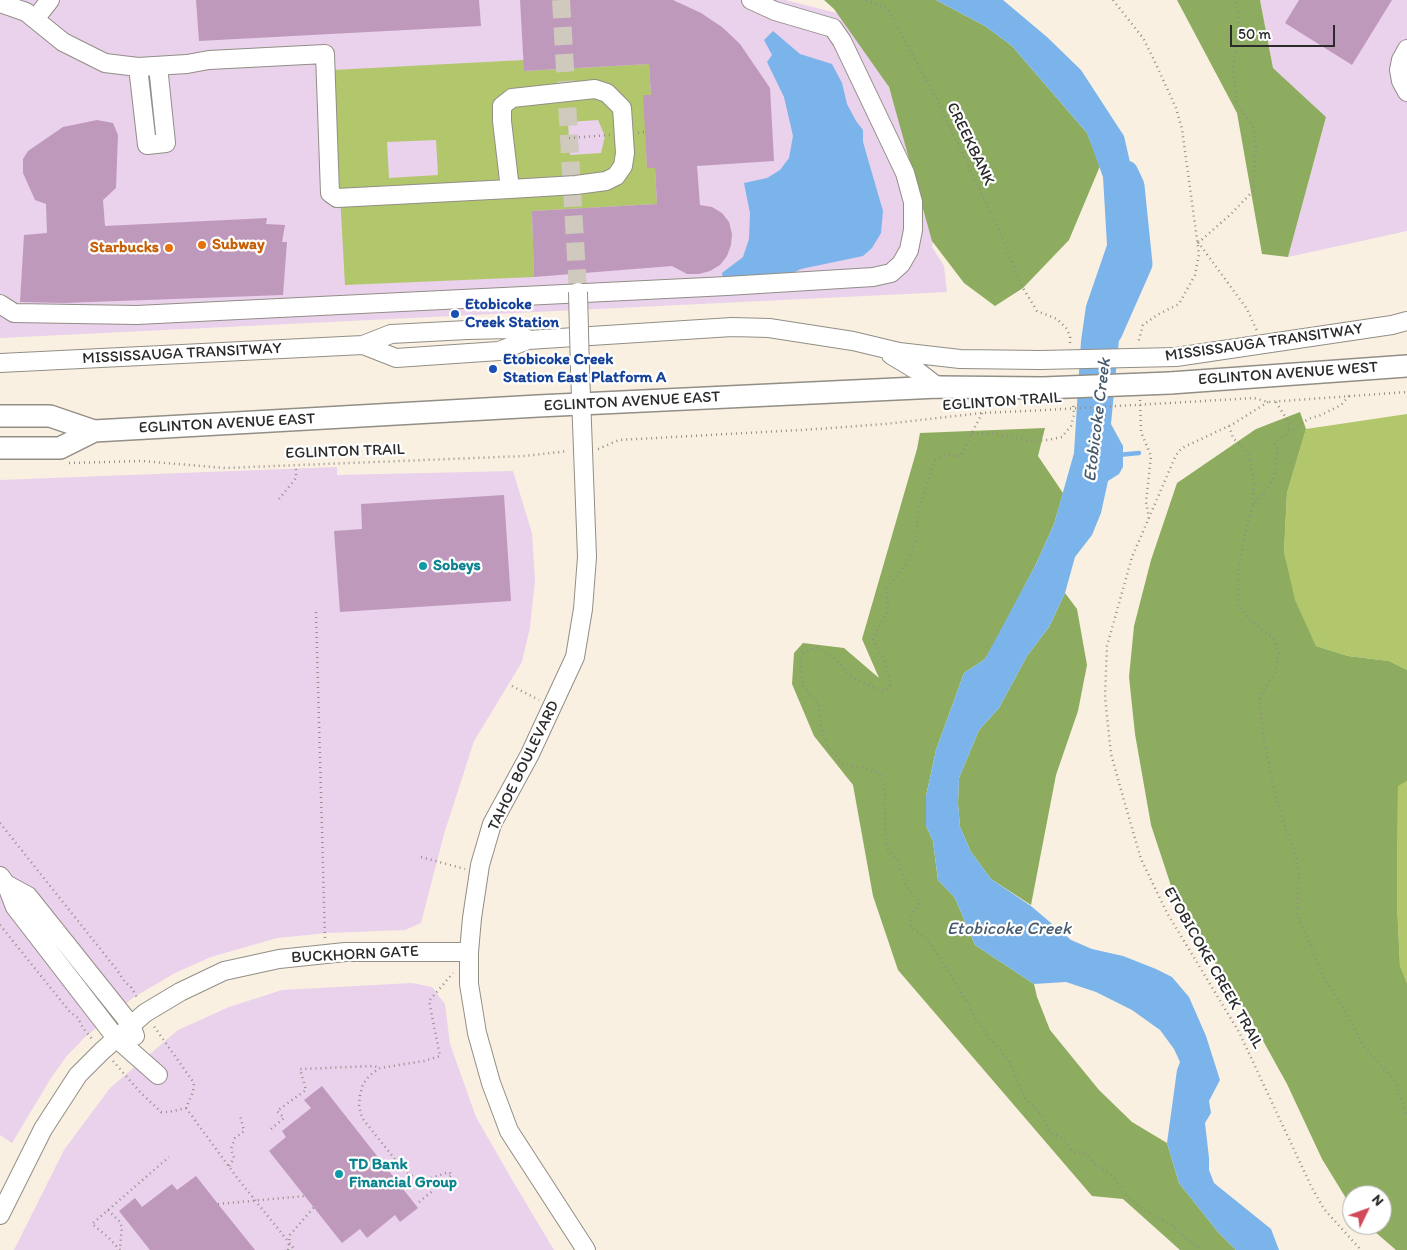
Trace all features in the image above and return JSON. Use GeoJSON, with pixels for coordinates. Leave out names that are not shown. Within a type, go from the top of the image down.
{"type":"FeatureCollection","features":[{"type":"Feature","properties":{"kind":"main road","name":"EGLINTON AVENUE WEST"},"geometry":{"type":"LineString","coordinates":[[1170,393],[1407,366]]}},
{"type":"Feature","properties":{"kind":"main road","name":"EGLINTON AVENUE EAST"},"geometry":{"type":"LineString","coordinates":[[0,416],[50,416],[94,430],[938,387],[1043,388],[1170,393]]}},
{"type":"Feature","properties":{"kind":"main road","name":"EGLINTON AVENUE EAST"},"geometry":{"type":"LineString","coordinates":[[0,448],[60,448],[94,430]]}},
{"type":"Feature","properties":{"kind":"street"},"geometry":{"type":"LineString","coordinates":[[27,10],[50,0]]}},
{"type":"Feature","properties":{"kind":"street"},"geometry":{"type":"LineString","coordinates":[[0,304],[14,313],[137,316],[873,277],[891,273],[901,264],[909,250],[913,230],[913,202],[905,173],[842,41],[833,28],[751,0]]}},
{"type":"Feature","properties":{"kind":"street"},"geometry":{"type":"LineString","coordinates":[[0,3],[27,10],[63,42],[104,63],[138,67],[209,60],[324,54],[330,193],[337,198],[510,189],[576,185],[606,181],[616,176],[623,166],[625,153],[622,108],[607,92],[595,89],[512,98],[502,106],[510,189]]}},
{"type":"Feature","properties":{"kind":"street"},"geometry":{"type":"LineString","coordinates":[[1407,49],[1401,60],[1399,70],[1401,81],[1407,92]]}},
{"type":"Feature","properties":{"kind":"street"},"geometry":{"type":"LineString","coordinates":[[138,67],[147,145],[166,143],[158,66]]}},
{"type":"Feature","properties":{"kind":"street"},"geometry":{"type":"LineString","coordinates":[[142,103],[162,101]]}},
{"type":"Feature","properties":{"kind":"street","name":"TAHOE BOULEVARD"},"geometry":{"type":"LineString","coordinates":[[578,292],[586,556],[583,609],[575,657],[553,707],[492,824],[479,872],[468,952],[469,984],[477,1034],[491,1083],[509,1131],[586,1250]]}},
{"type":"Feature","properties":{"kind":"street","name":"MISSISSAUGA TRANSITWAY"},"geometry":{"type":"LineString","coordinates":[[363,346],[396,358],[498,351],[528,340],[732,327],[769,328],[852,341],[899,352],[960,359],[1040,360],[1176,357],[1392,325],[1407,321]]}},
{"type":"Feature","properties":{"kind":"street","name":"MISSISSAUGA TRANSITWAY"},"geometry":{"type":"LineString","coordinates":[[0,363],[363,346],[390,334],[467,330],[512,329],[528,340]]}},
{"type":"Feature","properties":{"kind":"street","name":"MISSISSAUGA TRANSITWAY"},"geometry":{"type":"LineString","coordinates":[[852,341],[895,356],[938,387]]}},
{"type":"Feature","properties":{"kind":"street"},"geometry":{"type":"LineString","coordinates":[[3,880],[28,896],[132,1025],[144,1061]]}},
{"type":"Feature","properties":{"kind":"street"},"geometry":{"type":"LineString","coordinates":[[3,880],[15,907],[116,1038],[158,1075]]}},
{"type":"Feature","properties":{"kind":"street","name":"BUCKHORN GATE"},"geometry":{"type":"LineString","coordinates":[[0,1215],[43,1129],[78,1075],[145,1013],[180,992],[224,971],[279,959],[345,952],[468,952]]}},
{"type":"Feature","properties":{"kind":"path","name":"CREEKBANK"},"geometry":{"type":"LineString","coordinates":[[866,0],[888,9],[936,98],[997,226],[1023,288],[1037,311]]}},
{"type":"Feature","properties":{"kind":"path"},"geometry":{"type":"LineString","coordinates":[[1113,0],[1143,38],[1176,108],[1182,129],[1198,242],[1195,275],[1188,289],[1179,304],[1157,315]]}},
{"type":"Feature","properties":{"kind":"path"},"geometry":{"type":"LineString","coordinates":[[1198,242],[1231,214],[1253,191],[1256,144],[1253,127],[1237,104],[1233,69],[1239,26],[1236,0]]}},
{"type":"Feature","properties":{"kind":"path"},"geometry":{"type":"LineString","coordinates":[[569,138],[600,136]]}},
{"type":"Feature","properties":{"kind":"path"},"geometry":{"type":"LineString","coordinates":[[1198,242],[1247,309],[1258,333]]}},
{"type":"Feature","properties":{"kind":"path","name":"EGLINTON TRAIL"},"geometry":{"type":"LineString","coordinates":[[600,449],[619,440],[884,424],[1045,410],[1170,393],[1254,398],[1268,402],[1407,392]]}},
{"type":"Feature","properties":{"kind":"path"},"geometry":{"type":"LineString","coordinates":[[1252,507],[1273,480],[1278,455],[1275,442],[1308,419],[1341,405],[1349,396]]}},
{"type":"Feature","properties":{"kind":"path"},"geometry":{"type":"LineString","coordinates":[[1275,401],[1289,423],[1289,432]]}},
{"type":"Feature","properties":{"kind":"path","name":"ETOBICOKE CREEK TRAIL"},"geometry":{"type":"LineString","coordinates":[[1268,402],[1229,426],[1182,448],[1176,455],[1132,557],[1107,646],[1105,697],[1111,754],[1141,859],[1167,913],[1239,1032],[1311,1186],[1324,1209],[1361,1250]]}},
{"type":"Feature","properties":{"kind":"path"},"geometry":{"type":"LineString","coordinates":[[982,414],[960,457],[949,454],[935,460],[917,515],[917,538],[907,563],[887,588],[888,610],[873,639],[885,663],[891,683],[885,691],[853,678],[834,658],[818,647],[804,652],[800,659],[803,686],[819,704],[821,728],[828,748],[843,764],[879,773],[885,785],[885,830],[888,850],[899,864],[906,886],[919,901],[919,906],[914,910],[910,919],[912,928],[927,939],[968,1002],[975,1018],[1009,1060],[1025,1098],[1042,1115],[1049,1130],[1063,1139],[1072,1151],[1086,1154],[1096,1166],[1112,1176],[1124,1194],[1148,1213],[1171,1224],[1202,1250]]}},
{"type":"Feature","properties":{"kind":"path"},"geometry":{"type":"LineString","coordinates":[[1141,415],[1141,432],[1151,456],[1146,502],[1150,519]]}},
{"type":"Feature","properties":{"kind":"path"},"geometry":{"type":"LineString","coordinates":[[972,433],[992,433],[1032,442],[1062,437],[1072,426]]}},
{"type":"Feature","properties":{"kind":"path"},"geometry":{"type":"LineString","coordinates":[[1229,426],[1233,438],[1244,448],[1249,456],[1254,481],[1252,507],[1238,572],[1238,606],[1251,620],[1273,638],[1279,652],[1275,672],[1260,697],[1264,734],[1275,794],[1287,834],[1295,852],[1299,874],[1296,914],[1324,978],[1345,1011],[1363,1045],[1395,1081],[1407,1116]]}},
{"type":"Feature","properties":{"kind":"path","name":"EGLINTON TRAIL"},"geometry":{"type":"LineString","coordinates":[[142,461],[225,468],[525,456],[548,453]]}},
{"type":"Feature","properties":{"kind":"path"},"geometry":{"type":"LineString","coordinates":[[279,499],[296,478],[296,465]]}},
{"type":"Feature","properties":{"kind":"path"},"geometry":{"type":"LineString","coordinates":[[316,612],[326,954]]}},
{"type":"Feature","properties":{"kind":"path"},"geometry":{"type":"LineString","coordinates":[[512,686],[553,707]]}},
{"type":"Feature","properties":{"kind":"path"},"geometry":{"type":"LineString","coordinates":[[0,823],[131,988],[145,1013],[194,1083],[193,1092],[186,1108]]}},
{"type":"Feature","properties":{"kind":"path"},"geometry":{"type":"LineString","coordinates":[[421,858],[479,872]]}},
{"type":"Feature","properties":{"kind":"path"},"geometry":{"type":"LineString","coordinates":[[0,925],[70,1012],[78,1018],[83,1028],[102,1051],[120,1067],[140,1092],[161,1112],[186,1108]]}},
{"type":"Feature","properties":{"kind":"path"},"geometry":{"type":"LineString","coordinates":[[418,1202],[452,1176],[449,1172],[428,1179],[416,1178],[406,1173],[362,1118],[359,1100],[364,1084],[370,1075],[380,1068],[424,1061],[440,1056],[429,1001],[448,981],[468,952]]}},
{"type":"Feature","properties":{"kind":"path"},"geometry":{"type":"LineString","coordinates":[[271,1129],[284,1118],[277,1111],[306,1090],[300,1069],[374,1066],[380,1068]]}},
{"type":"Feature","properties":{"kind":"path"},"geometry":{"type":"LineString","coordinates":[[186,1108],[265,1214],[295,1250]]}},
{"type":"Feature","properties":{"kind":"path"},"geometry":{"type":"LineString","coordinates":[[230,1166],[234,1158],[231,1149],[235,1138],[244,1131],[240,1115]]}},
{"type":"Feature","properties":{"kind":"path"},"geometry":{"type":"LineString","coordinates":[[120,1250],[92,1224],[169,1157]]}},
{"type":"Feature","properties":{"kind":"path"},"geometry":{"type":"LineString","coordinates":[[218,1204],[305,1196]]}},
{"type":"Feature","properties":{"kind":"path"},"geometry":{"type":"LineString","coordinates":[[288,1250],[290,1235],[314,1207]]}},
{"type":"Feature","properties":{"kind":"path"},"geometry":{"type":"LineString","coordinates":[[108,1210],[122,1227],[120,1250]]}},
{"type":"Feature","properties":{"kind":"shaded area"},"geometry":{"type":"Polygon","coordinates":[[[0,0],[785,0],[864,20],[937,221],[932,247],[944,266],[947,292],[0,338],[0,0]]]}},
{"type":"Feature","properties":{"kind":"shaded area"},"geometry":{"type":"Polygon","coordinates":[[[1260,0],[1407,0],[1407,231],[1288,257],[1326,117],[1273,68],[1260,0]]]}},
{"type":"Feature","properties":{"kind":"shaded area","name":"Sobeys"},"geometry":{"type":"Polygon","coordinates":[[[337,467],[337,475],[513,471],[532,533],[535,580],[530,627],[522,662],[474,741],[444,834],[421,923],[405,930],[327,933],[277,938],[211,957],[175,973],[134,997],[84,1038],[66,1057],[51,1078],[12,1143],[0,1135],[0,480],[337,467]]]}},
{"type":"Feature","properties":{"kind":"shaded area"},"geometry":{"type":"Polygon","coordinates":[[[412,983],[432,987],[445,1004],[450,1044],[476,1117],[554,1250],[14,1250],[64,1150],[110,1088],[178,1030],[229,1007],[282,990],[412,983]]]}},
{"type":"Feature","properties":{"kind":"green space"},"geometry":{"type":"Polygon","coordinates":[[[824,0],[936,0],[985,26],[1012,46],[1087,133],[1100,166],[1069,240],[1023,288],[995,306],[964,283],[932,241],[889,87],[834,9],[824,0]]]}},
{"type":"Feature","properties":{"kind":"green space"},"geometry":{"type":"Polygon","coordinates":[[[1177,0],[1260,0],[1273,68],[1326,117],[1288,257],[1262,254],[1237,113],[1177,0]]]}},
{"type":"Feature","properties":{"kind":"green space"},"geometry":{"type":"Polygon","coordinates":[[[524,60],[525,71],[649,64],[651,95],[644,95],[647,168],[655,168],[657,204],[532,211],[534,277],[345,285],[333,70],[524,60]],[[598,120],[568,122],[570,155],[601,153],[605,136],[598,120]],[[436,140],[387,142],[389,178],[438,175],[436,140]]]}},
{"type":"Feature","properties":{"kind":"green space"},"geometry":{"type":"Polygon","coordinates":[[[1300,412],[1306,429],[1287,493],[1284,552],[1295,600],[1316,646],[1348,656],[1389,661],[1407,670],[1407,781],[1398,786],[1397,904],[1400,966],[1407,983],[1407,1250],[1396,1250],[1379,1235],[1392,1235],[1392,1185],[1342,1185],[1342,1192],[1322,1159],[1287,1084],[1256,1028],[1176,901],[1151,825],[1135,734],[1129,677],[1134,626],[1151,560],[1177,483],[1256,429],[1300,412]]]}},
{"type":"Feature","properties":{"kind":"green space"},"geometry":{"type":"Polygon","coordinates":[[[1407,414],[1407,670],[1389,661],[1348,656],[1316,646],[1294,600],[1284,552],[1287,493],[1306,429],[1407,414]]]}},
{"type":"Feature","properties":{"kind":"green space"},"geometry":{"type":"Polygon","coordinates":[[[1045,428],[1038,456],[1063,493],[1054,524],[1036,564],[995,642],[985,659],[964,673],[936,750],[926,796],[926,826],[933,841],[938,880],[955,898],[975,945],[1034,984],[1050,1030],[1099,1090],[1132,1122],[1167,1143],[1179,1183],[1218,1232],[1236,1250],[1180,1250],[1123,1199],[1092,1196],[898,970],[873,896],[853,785],[814,736],[792,684],[794,653],[803,643],[844,648],[879,678],[862,639],[920,433],[1045,428]]]}},
{"type":"Feature","properties":{"kind":"green space"},"geometry":{"type":"Polygon","coordinates":[[[1065,593],[1077,609],[1087,665],[1078,711],[1056,775],[1031,905],[991,879],[971,852],[960,827],[958,803],[959,778],[979,730],[999,708],[1027,656],[1049,627],[1065,593]]]}},
{"type":"Feature","properties":{"kind":"green space"},"geometry":{"type":"Polygon","coordinates":[[[1407,781],[1407,983],[1400,966],[1397,904],[1398,785],[1407,781]]]}},
{"type":"Feature","properties":{"kind":"water","name":"Etobicoke Creek"},"geometry":{"type":"Polygon","coordinates":[[[936,0],[1003,0],[1047,37],[1081,70],[1124,136],[1135,184],[1132,260],[1122,308],[1111,424],[1123,446],[1123,467],[1119,474],[1108,481],[1101,513],[1092,535],[1075,557],[1065,593],[1049,627],[1027,656],[999,708],[979,730],[959,778],[958,803],[960,827],[971,852],[991,879],[1031,906],[1071,940],[1092,949],[1123,956],[1156,969],[1172,977],[1189,997],[1206,1036],[1220,1080],[1209,1101],[1211,1113],[1205,1123],[1209,1170],[1214,1183],[1271,1229],[1279,1250],[1236,1250],[1218,1232],[1179,1183],[1167,1143],[1177,1070],[1180,1062],[1174,1049],[1160,1030],[1132,1010],[1096,992],[1066,982],[1034,984],[975,945],[955,898],[938,880],[933,841],[926,826],[926,796],[936,750],[964,673],[985,659],[1036,564],[1054,524],[1074,453],[1081,341],[1086,306],[1107,245],[1103,177],[1087,133],[1012,46],[985,26],[936,0]]]}},
{"type":"Feature","properties":{"kind":"water"},"geometry":{"type":"Polygon","coordinates":[[[773,31],[800,54],[832,64],[842,83],[847,104],[863,130],[863,142],[883,211],[881,233],[872,248],[863,256],[801,269],[789,275],[725,290],[722,273],[743,257],[749,239],[750,213],[744,183],[767,178],[780,170],[789,158],[793,136],[784,97],[767,62],[772,55],[764,40],[773,31]]]}},
{"type":"Feature","properties":{"kind":"building"},"geometry":{"type":"Polygon","coordinates":[[[196,0],[479,0],[481,26],[199,41],[196,0]]]}},
{"type":"Feature","properties":{"kind":"building"},"geometry":{"type":"Polygon","coordinates":[[[520,0],[673,0],[701,13],[722,27],[740,44],[770,88],[774,161],[697,166],[700,205],[712,207],[722,213],[729,222],[732,234],[727,256],[720,265],[710,271],[699,274],[687,274],[672,266],[534,277],[532,211],[657,204],[655,168],[647,168],[643,95],[651,95],[649,64],[524,71],[520,0]]]}},
{"type":"Feature","properties":{"kind":"building"},"geometry":{"type":"Polygon","coordinates":[[[1299,0],[1392,0],[1352,65],[1285,23],[1299,0]]]}},
{"type":"Feature","properties":{"kind":"building"},"geometry":{"type":"Polygon","coordinates":[[[97,120],[113,123],[118,135],[116,188],[103,200],[105,226],[267,218],[266,224],[285,225],[282,242],[287,242],[283,295],[64,303],[20,302],[24,235],[47,233],[46,204],[35,200],[23,173],[23,159],[28,151],[63,127],[97,120]]]}},
{"type":"Feature","properties":{"kind":"building","name":"Sobeys"},"geometry":{"type":"Polygon","coordinates":[[[504,495],[511,601],[340,612],[334,531],[362,529],[361,504],[504,495]]]}},
{"type":"Feature","properties":{"kind":"building","name":"TD Bank Financial Group"},"geometry":{"type":"Polygon","coordinates":[[[322,1086],[418,1208],[400,1222],[395,1215],[367,1238],[360,1229],[342,1243],[269,1151],[286,1137],[282,1131],[311,1108],[304,1100],[322,1086]]]}},
{"type":"Feature","properties":{"kind":"building"},"geometry":{"type":"Polygon","coordinates":[[[196,1176],[255,1250],[150,1250],[119,1211],[135,1198],[142,1207],[172,1184],[177,1190],[196,1176]]]}},
{"type":"Feature","properties":{"kind":"waterway","name":"Etobicoke Creek"},"geometry":{"type":"LineString","coordinates":[[1110,332],[1140,264],[1132,186],[1126,173]]}},
{"type":"Feature","properties":{"kind":"waterway"},"geometry":{"type":"LineString","coordinates":[[1118,455],[1139,453]]}},
{"type":"Feature","properties":{"kind":"tunnel"},"geometry":{"type":"LineString","coordinates":[[561,0],[578,292]]}},
{"type":"Feature","properties":{"kind":"place","name":"Subway"},"geometry":{"type":"Point","coordinates":[202,245]}},
{"type":"Feature","properties":{"kind":"place","name":"Starbucks"},"geometry":{"type":"Point","coordinates":[169,248]}},
{"type":"Feature","properties":{"kind":"place","name":"Etobicoke Creek Station"},"geometry":{"type":"Point","coordinates":[455,314]}},
{"type":"Feature","properties":{"kind":"place","name":"Etobicoke Creek Station East Platform A"},"geometry":{"type":"Point","coordinates":[493,369]}},
{"type":"Feature","properties":{"kind":"place","name":"Sobeys"},"geometry":{"type":"Point","coordinates":[423,566]}},
{"type":"Feature","properties":{"kind":"place","name":"TD Bank Financial Group"},"geometry":{"type":"Point","coordinates":[339,1174]}}]}
